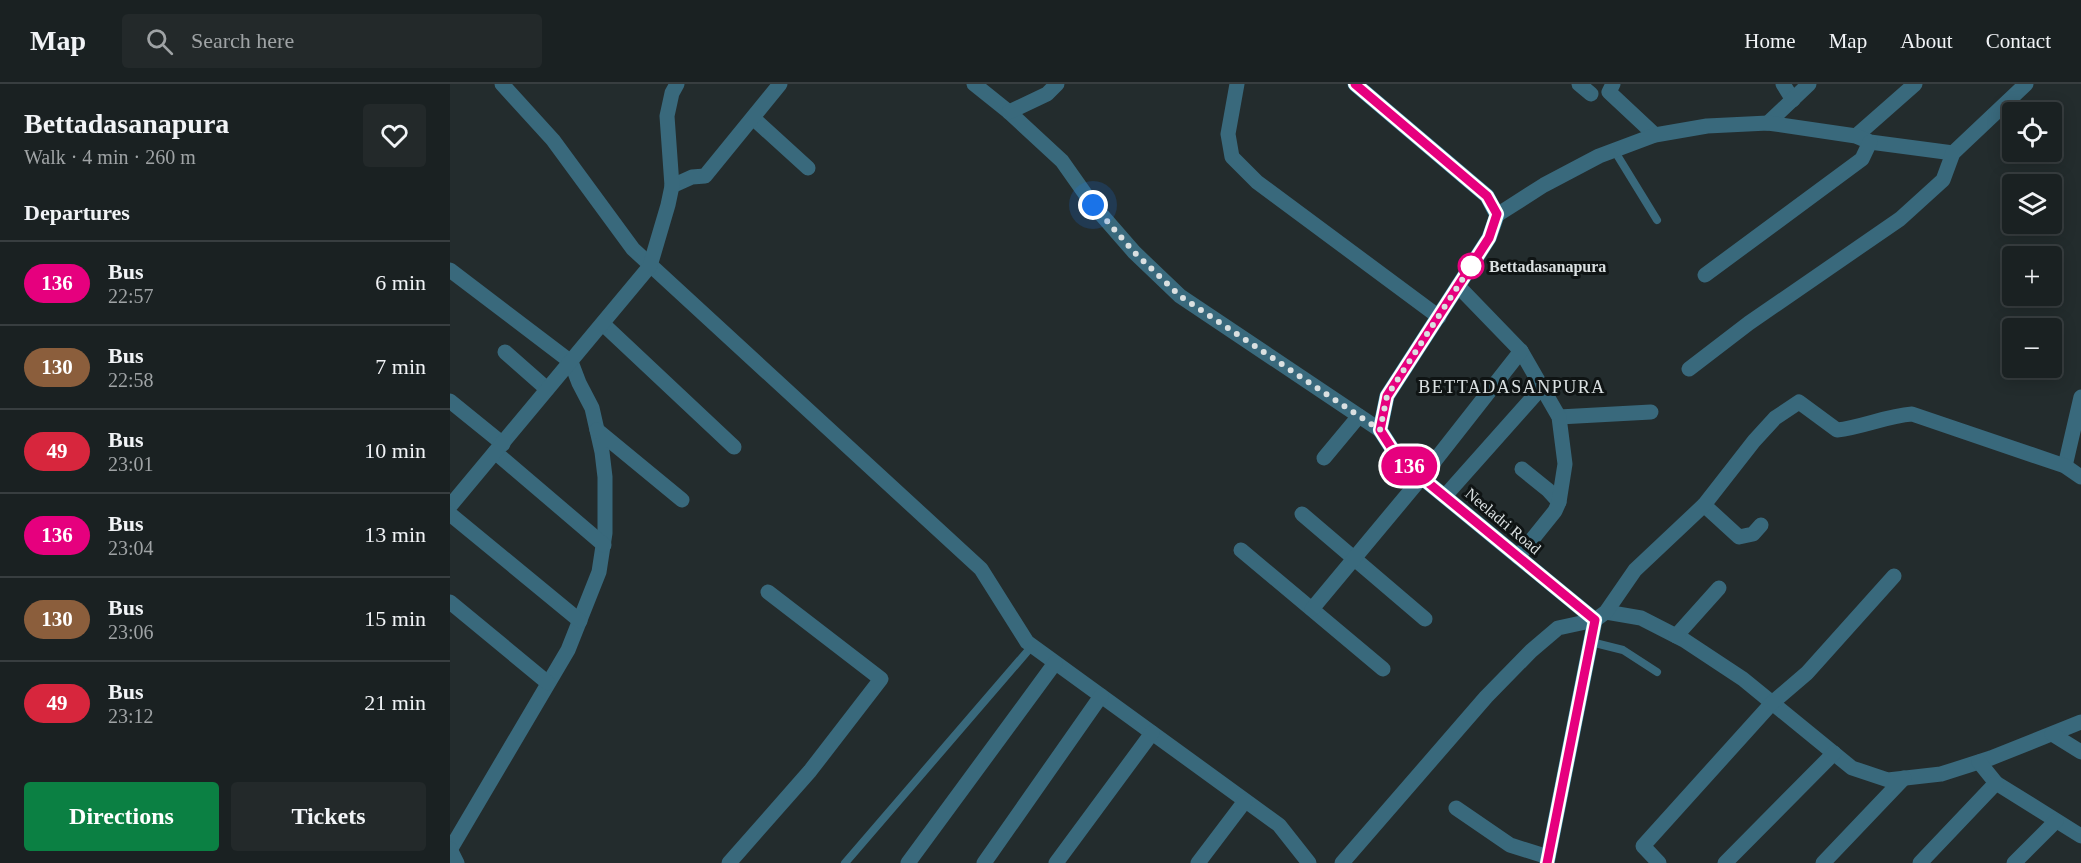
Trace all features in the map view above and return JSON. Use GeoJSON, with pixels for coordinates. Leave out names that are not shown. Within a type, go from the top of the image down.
{"type":"FeatureCollection","features":[{"type":"Feature","properties":{"kind":"main road"},"geometry":{"type":"LineString","coordinates":[[1355,84],[1487,196],[1497,214],[1489,238],[1387,396],[1380,430]]}},
{"type":"Feature","properties":{"kind":"main road","name":"Neeladri Road"},"geometry":{"type":"LineString","coordinates":[[1380,430],[1398,458],[1518,557],[1600,616]]}},
{"type":"Feature","properties":{"kind":"main road"},"geometry":{"type":"LineString","coordinates":[[1548,860],[1591,642],[1600,616]]}},
{"type":"Feature","properties":{"kind":"street"},"geometry":{"type":"LineString","coordinates":[[502,84],[553,140],[633,249],[981,569],[1027,642],[1279,825],[1308,862]]}},
{"type":"Feature","properties":{"kind":"street"},"geometry":{"type":"LineString","coordinates":[[452,499],[499,448],[650,266],[672,186],[667,116],[672,93],[677,84]]}},
{"type":"Feature","properties":{"kind":"street"},"geometry":{"type":"LineString","coordinates":[[672,186],[692,177],[705,177],[780,84]]}},
{"type":"Feature","properties":{"kind":"street"},"geometry":{"type":"LineString","coordinates":[[974,84],[1009,111],[1062,161],[1093,205],[1134,252],[1180,296],[1380,430]]}},
{"type":"Feature","properties":{"kind":"street"},"geometry":{"type":"LineString","coordinates":[[1009,111],[1047,94],[1057,84]]}},
{"type":"Feature","properties":{"kind":"street"},"geometry":{"type":"LineString","coordinates":[[1237,84],[1227,134],[1232,157],[1257,182],[1439,317]]}},
{"type":"Feature","properties":{"kind":"street"},"geometry":{"type":"LineString","coordinates":[[1613,84],[1609,92],[1655,135]]}},
{"type":"Feature","properties":{"kind":"street"},"geometry":{"type":"LineString","coordinates":[[1783,84],[1793,100]]}},
{"type":"Feature","properties":{"kind":"street"},"geometry":{"type":"LineString","coordinates":[[1768,123],[1809,84]]}},
{"type":"Feature","properties":{"kind":"street"},"geometry":{"type":"LineString","coordinates":[[1705,275],[1862,159],[1863,139],[1915,84]]}},
{"type":"Feature","properties":{"kind":"street"},"geometry":{"type":"LineString","coordinates":[[1689,369],[1749,323],[1900,219],[1943,180],[1953,153],[2026,84]]}},
{"type":"Feature","properties":{"kind":"street"},"geometry":{"type":"LineString","coordinates":[[753,118],[808,168]]}},
{"type":"Feature","properties":{"kind":"street"},"geometry":{"type":"LineString","coordinates":[[1497,214],[1544,185],[1599,156],[1655,135],[1707,126],[1768,123],[1953,153]]}},
{"type":"Feature","properties":{"kind":"street"},"geometry":{"type":"LineString","coordinates":[[450,270],[571,362],[592,408],[603,452],[605,477],[604,545],[599,572],[568,651],[450,850],[458,863]]}},
{"type":"Feature","properties":{"kind":"street"},"geometry":{"type":"LineString","coordinates":[[1458,286],[1521,351],[1558,417],[1565,464],[1559,502],[1550,518],[1518,557]]}},
{"type":"Feature","properties":{"kind":"street"},"geometry":{"type":"LineString","coordinates":[[603,324],[734,447]]}},
{"type":"Feature","properties":{"kind":"street"},"geometry":{"type":"LineString","coordinates":[[1312,609],[1422,477],[1521,351]]}},
{"type":"Feature","properties":{"kind":"street"},"geometry":{"type":"LineString","coordinates":[[505,352],[547,389]]}},
{"type":"Feature","properties":{"kind":"street"},"geometry":{"type":"LineString","coordinates":[[1445,496],[1542,387]]}},
{"type":"Feature","properties":{"kind":"street"},"geometry":{"type":"LineString","coordinates":[[2065,466],[2081,397]]}},
{"type":"Feature","properties":{"kind":"street"},"geometry":{"type":"LineString","coordinates":[[450,401],[604,545]]}},
{"type":"Feature","properties":{"kind":"street"},"geometry":{"type":"LineString","coordinates":[[1600,616],[1635,570],[1704,505],[1775,418],[1799,402],[1837,430],[1854,428],[1896,415],[1912,414],[2065,466],[2081,477]]}},
{"type":"Feature","properties":{"kind":"street"},"geometry":{"type":"LineString","coordinates":[[1558,417],[1651,412]]}},
{"type":"Feature","properties":{"kind":"street"},"geometry":{"type":"LineString","coordinates":[[1324,458],[1359,416]]}},
{"type":"Feature","properties":{"kind":"street"},"geometry":{"type":"LineString","coordinates":[[597,430],[682,500]]}},
{"type":"Feature","properties":{"kind":"street"},"geometry":{"type":"LineString","coordinates":[[1522,469],[1559,502]]}},
{"type":"Feature","properties":{"kind":"street"},"geometry":{"type":"LineString","coordinates":[[1704,505],[1739,537],[1753,534],[1761,525]]}},
{"type":"Feature","properties":{"kind":"street"},"geometry":{"type":"LineString","coordinates":[[450,514],[580,621]]}},
{"type":"Feature","properties":{"kind":"street"},"geometry":{"type":"LineString","coordinates":[[1302,514],[1425,619]]}},
{"type":"Feature","properties":{"kind":"street"},"geometry":{"type":"LineString","coordinates":[[1241,550],[1383,669]]}},
{"type":"Feature","properties":{"kind":"street"},"geometry":{"type":"LineString","coordinates":[[1659,863],[1643,846],[1772,703],[1808,673],[1894,576]]}},
{"type":"Feature","properties":{"kind":"street"},"geometry":{"type":"LineString","coordinates":[[1676,636],[1719,588]]}},
{"type":"Feature","properties":{"kind":"street"},"geometry":{"type":"LineString","coordinates":[[729,863],[810,771],[881,679],[768,591]]}},
{"type":"Feature","properties":{"kind":"street"},"geometry":{"type":"LineString","coordinates":[[450,602],[548,683]]}},
{"type":"Feature","properties":{"kind":"street"},"geometry":{"type":"LineString","coordinates":[[1342,863],[1486,697],[1531,651],[1558,628],[1600,616],[1641,618],[1676,636],[1743,679],[1852,768],[1888,780],[1941,774],[1979,762],[2081,722]]}},
{"type":"Feature","properties":{"kind":"street"},"geometry":{"type":"LineString","coordinates":[[908,863],[1055,663]]}},
{"type":"Feature","properties":{"kind":"street"},"geometry":{"type":"LineString","coordinates":[[984,863],[1101,696]]}},
{"type":"Feature","properties":{"kind":"street"},"geometry":{"type":"LineString","coordinates":[[1056,863],[1152,733]]}},
{"type":"Feature","properties":{"kind":"street"},"geometry":{"type":"LineString","coordinates":[[2052,734],[2081,752]]}},
{"type":"Feature","properties":{"kind":"street"},"geometry":{"type":"LineString","coordinates":[[1725,863],[1834,753]]}},
{"type":"Feature","properties":{"kind":"street"},"geometry":{"type":"LineString","coordinates":[[1979,762],[1996,783],[2081,836]]}},
{"type":"Feature","properties":{"kind":"street"},"geometry":{"type":"LineString","coordinates":[[1823,863],[1905,778]]}},
{"type":"Feature","properties":{"kind":"street"},"geometry":{"type":"LineString","coordinates":[[1920,863],[1996,783]]}},
{"type":"Feature","properties":{"kind":"street"},"geometry":{"type":"LineString","coordinates":[[1198,863],[1245,801]]}},
{"type":"Feature","properties":{"kind":"street"},"geometry":{"type":"LineString","coordinates":[[1456,808],[1510,845],[1548,860]]}},
{"type":"Feature","properties":{"kind":"street"},"geometry":{"type":"LineString","coordinates":[[2017,862],[2056,821]]}},
{"type":"Feature","properties":{"kind":"lane"},"geometry":{"type":"LineString","coordinates":[[1614,150],[1657,220]]}},
{"type":"Feature","properties":{"kind":"lane"},"geometry":{"type":"LineString","coordinates":[[1591,642],[1623,650],[1658,672]]}},
{"type":"Feature","properties":{"kind":"lane"},"geometry":{"type":"LineString","coordinates":[[845,863],[1032,646]]}},
{"type":"Feature","properties":{"kind":"bus line","name":"136"},"geometry":{"type":"LineString","coordinates":[[1355,84],[1487,196],[1497,214],[1489,238],[1387,396],[1380,430],[1398,458],[1595,620],[1547,863]]}},
{"type":"Feature","properties":{"kind":"place","name":"Bettadasanapura"},"geometry":{"type":"Point","coordinates":[1471,266]}},
{"type":"Feature","properties":{"kind":"district","name":"BETTADASANPURA"},"geometry":{"type":"Point","coordinates":[1512,387]}},
{"type":"Feature","properties":{"kind":"route"},"geometry":{"type":"LineString","coordinates":[[1093,205],[1134,252],[1180,296],[1380,430],[1387,396],[1471,266]]}}]}
